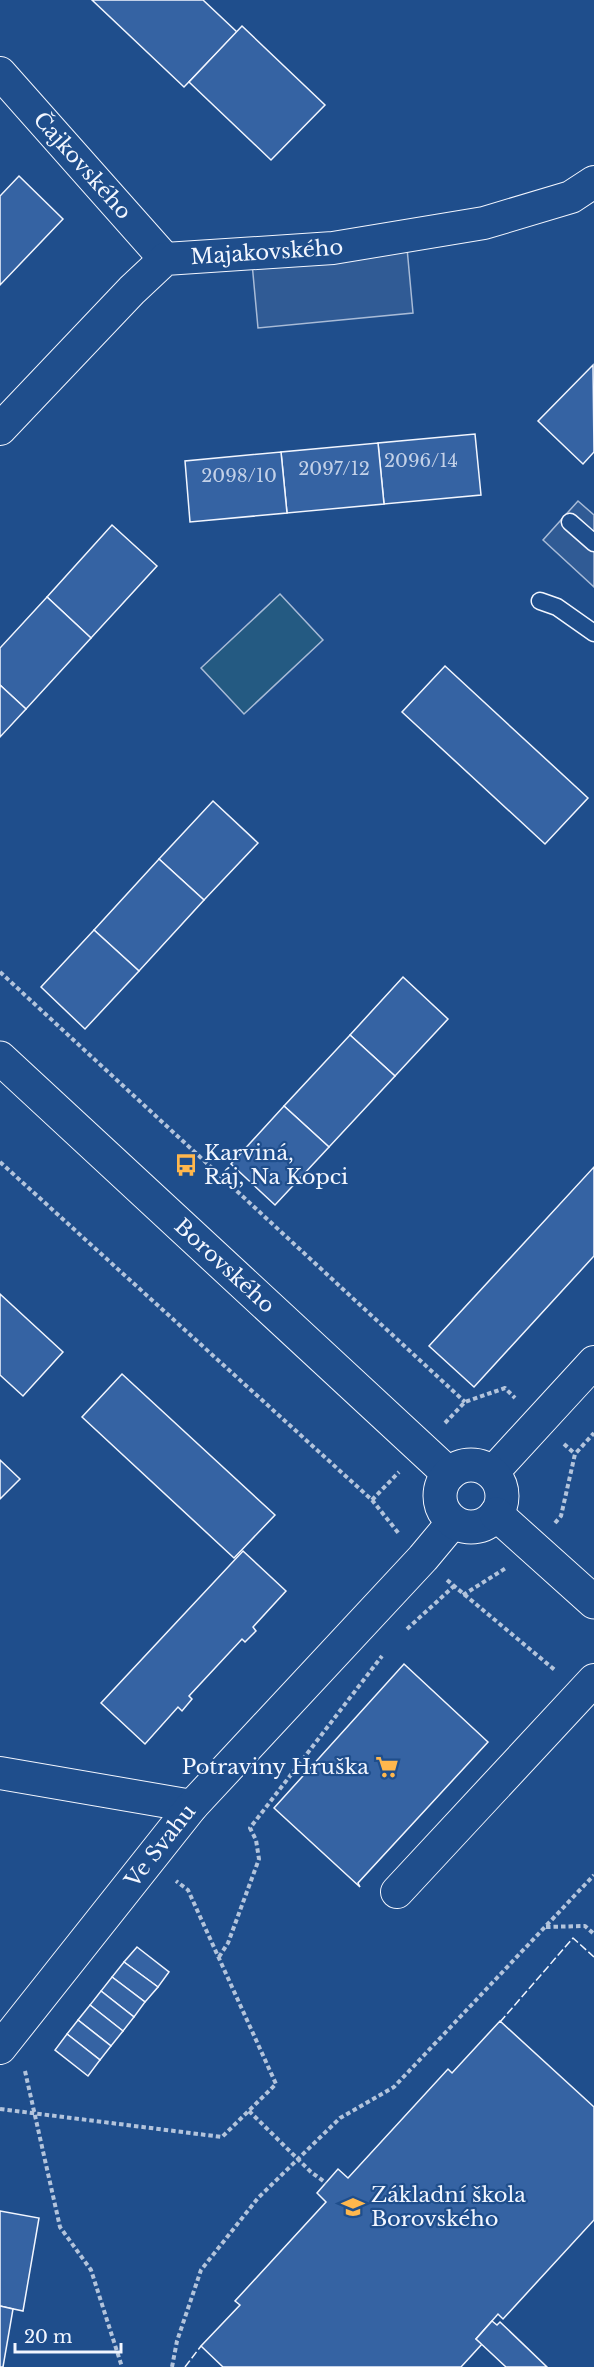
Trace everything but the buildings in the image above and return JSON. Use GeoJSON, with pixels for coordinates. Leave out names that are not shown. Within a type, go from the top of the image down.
{"type":"FeatureCollection","features":[{"type":"Feature","properties":{"kind":"main road","name":"Borovského"},"geometry":{"type":"LineString","coordinates":[[0,1058],[449,1474]]}},
{"type":"Feature","properties":{"kind":"main road"},"geometry":{"type":"LineString","coordinates":[[468,1466],[477,1466],[492,1473],[500,1484],[502,1493],[496,1514],[491,1520],[474,1527],[453,1522],[441,1504],[440,1494],[449,1474],[468,1466]]}},
{"type":"Feature","properties":{"kind":"main road"},"geometry":{"type":"LineString","coordinates":[[496,1514],[594,1602]]}},
{"type":"Feature","properties":{"kind":"street","name":"Čajkovského"},"geometry":{"type":"LineString","coordinates":[[0,73],[165,259]]}},
{"type":"Feature","properties":{"kind":"street","name":"Majakovského"},"geometry":{"type":"LineString","coordinates":[[0,429],[132,290],[165,259],[333,248],[484,223],[571,197],[594,182]]}},
{"type":"Feature","properties":{"kind":"street"},"geometry":{"type":"LineString","coordinates":[[492,1473],[594,1362]]}},
{"type":"Feature","properties":{"kind":"street","name":"Ve Svahu"},"geometry":{"type":"LineString","coordinates":[[8,2037],[192,1806],[423,1558],[453,1522]]}},
{"type":"Feature","properties":{"kind":"street"},"geometry":{"type":"LineString","coordinates":[[397,1892],[592,1683]]}},
{"type":"Feature","properties":{"kind":"street"},"geometry":{"type":"LineString","coordinates":[[0,1773],[192,1806]]}},
{"type":"Feature","properties":{"kind":"lane"},"geometry":{"type":"LineString","coordinates":[[570,522],[594,543]]}},
{"type":"Feature","properties":{"kind":"lane"},"geometry":{"type":"LineString","coordinates":[[540,601],[557,607],[594,633]]}},
{"type":"Feature","properties":{"kind":"path"},"geometry":{"type":"LineString","coordinates":[[0,972],[465,1402]]}},
{"type":"Feature","properties":{"kind":"path"},"geometry":{"type":"LineString","coordinates":[[0,1162],[372,1500],[391,1525],[454,1586],[564,1678],[592,1683]]}},
{"type":"Feature","properties":{"kind":"path"},"geometry":{"type":"LineString","coordinates":[[575,1454],[594,1433]]}},
{"type":"Feature","properties":{"kind":"path"},"geometry":{"type":"LineString","coordinates":[[400,1635],[454,1586]]}},
{"type":"Feature","properties":{"kind":"path"},"geometry":{"type":"LineString","coordinates":[[219,1958],[228,1943],[259,1859],[256,1840],[250,1828],[375,1664]]}},
{"type":"Feature","properties":{"kind":"path"},"geometry":{"type":"LineString","coordinates":[[0,2109],[222,2138],[276,2084],[188,1890],[149,1860]]}},
{"type":"Feature","properties":{"kind":"path"},"geometry":{"type":"LineString","coordinates":[[172,2367],[177,2341],[201,2270],[258,2198],[340,2118],[394,2087],[594,1875]]}},
{"type":"Feature","properties":{"kind":"path"},"geometry":{"type":"LineString","coordinates":[[545,1927],[585,1926],[594,1934]]}},
{"type":"Feature","properties":{"kind":"path"},"geometry":{"type":"LineString","coordinates":[[8,2037],[34,2112],[60,2227],[91,2270],[122,2367]]}},
{"type":"Feature","properties":{"kind":"path"},"geometry":{"type":"LineString","coordinates":[[249,2111],[326,2183]]}},
{"type":"Feature","properties":{"kind":"shaded area"},"geometry":{"type":"Polygon","coordinates":[[[407,248],[413,313],[258,328],[252,263],[407,248]]]}},
{"type":"Feature","properties":{"kind":"shaded area"},"geometry":{"type":"Polygon","coordinates":[[[578,501],[594,515],[594,587],[543,540],[578,501]]]}},
{"type":"Feature","properties":{"kind":"shaded area"},"geometry":{"type":"Polygon","coordinates":[[[280,594],[323,640],[244,714],[201,668],[280,594]]]}},
{"type":"Feature","properties":{"kind":"fence"},"geometry":{"type":"LineString","coordinates":[[500,2022],[573,1938],[594,1957]]}},
{"type":"Feature","properties":{"kind":"fence"},"geometry":{"type":"LineString","coordinates":[[185,2367],[201,2346]]}},
{"type":"Feature","properties":{"kind":"place","name":"Karviná, Ráj, Na Kopci"},"geometry":{"type":"Point","coordinates":[186,1165]}},
{"type":"Feature","properties":{"kind":"place","name":"Potraviny Hruška"},"geometry":{"type":"Point","coordinates":[387,1767]}},
{"type":"Feature","properties":{"kind":"place","name":"Základní škola Borovského"},"geometry":{"type":"Point","coordinates":[353,2207]}}]}
